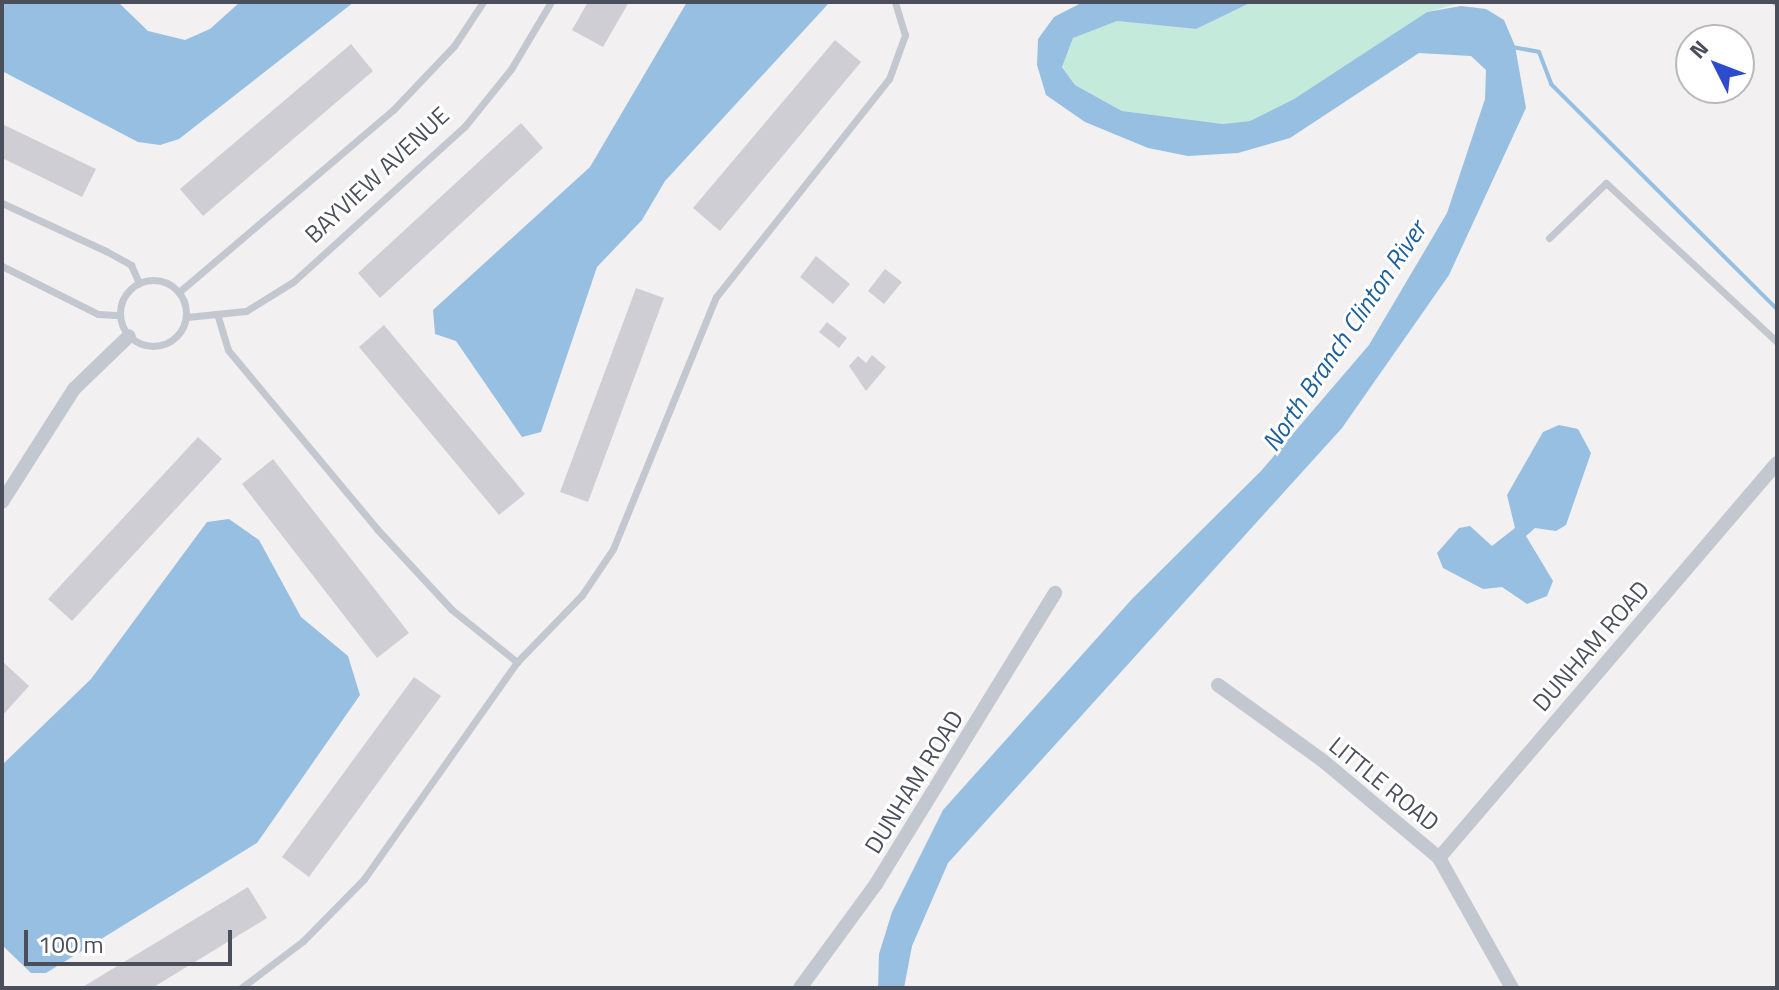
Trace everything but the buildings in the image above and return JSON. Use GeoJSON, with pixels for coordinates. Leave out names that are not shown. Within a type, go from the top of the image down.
{"type":"FeatureCollection","features":[{"type":"Feature","properties":{"kind":"street"},"geometry":{"type":"LineString","coordinates":[[2,502],[74,389],[129,336]]}},
{"type":"Feature","properties":{"kind":"street","name":"DUNHAM ROAD"},"geometry":{"type":"LineString","coordinates":[[1439,858],[1777,463]]}},
{"type":"Feature","properties":{"kind":"street","name":"DUNHAM ROAD"},"geometry":{"type":"LineString","coordinates":[[800,988],[876,884],[1055,593]]}},
{"type":"Feature","properties":{"kind":"street","name":"LITTLE ROAD"},"geometry":{"type":"LineString","coordinates":[[1218,685],[1322,760],[1439,858],[1512,988]]}},
{"type":"Feature","properties":{"kind":"lane","name":"BAYVIEW AVENUE"},"geometry":{"type":"LineString","coordinates":[[179,292],[393,110],[454,46],[483,2]]}},
{"type":"Feature","properties":{"kind":"lane","name":"BAYVIEW AVENUE"},"geometry":{"type":"LineString","coordinates":[[187,317],[218,317],[246,311],[282,290],[426,164],[498,86],[551,2]]}},
{"type":"Feature","properties":{"kind":"lane"},"geometry":{"type":"LineString","coordinates":[[241,988],[303,941],[364,879],[517,662],[606,562],[716,297],[889,79],[905,35],[895,2]]}},
{"type":"Feature","properties":{"kind":"lane"},"geometry":{"type":"LineString","coordinates":[[1549,238],[1606,183],[1777,342]]}},
{"type":"Feature","properties":{"kind":"lane"},"geometry":{"type":"LineString","coordinates":[[2,203],[131,265],[139,283]]}},
{"type":"Feature","properties":{"kind":"lane"},"geometry":{"type":"LineString","coordinates":[[2,266],[98,314],[120,315]]}},
{"type":"Feature","properties":{"kind":"lane"},"geometry":{"type":"LineString","coordinates":[[161,280],[179,292],[187,317],[168,343],[143,345],[129,336],[120,315],[127,292],[139,283],[161,280]]}},
{"type":"Feature","properties":{"kind":"lane"},"geometry":{"type":"LineString","coordinates":[[218,317],[228,350],[377,529],[451,609],[517,662]]}},
{"type":"Feature","properties":{"kind":"green space"},"geometry":{"type":"Polygon","coordinates":[[[1252,2],[1464,2],[1427,12],[1294,99],[1250,121],[1223,124],[1122,111],[1075,85],[1062,66],[1073,38],[1094,26],[1117,21],[1196,29],[1252,2]]]}},
{"type":"Feature","properties":{"kind":"water"},"geometry":{"type":"Polygon","coordinates":[[[2,2],[118,2],[148,31],[185,40],[210,29],[240,2],[354,2],[179,139],[160,145],[138,142],[2,71],[2,2]]]}},
{"type":"Feature","properties":{"kind":"water"},"geometry":{"type":"Polygon","coordinates":[[[687,2],[829,3],[665,181],[642,220],[597,267],[541,432],[522,437],[456,341],[435,334],[433,310],[590,167],[687,2]]]}},
{"type":"Feature","properties":{"kind":"water","name":"North Branch Clinton River"},"geometry":{"type":"Polygon","coordinates":[[[1083,2],[1252,2],[1196,29],[1117,21],[1073,38],[1062,67],[1075,85],[1122,111],[1223,124],[1250,121],[1294,99],[1427,12],[1461,6],[1486,9],[1504,20],[1515,46],[1526,108],[1449,275],[1342,428],[948,863],[912,946],[904,988],[878,988],[879,954],[892,912],[943,810],[1132,599],[1261,471],[1369,345],[1447,213],[1485,99],[1486,70],[1471,56],[1419,53],[1290,138],[1238,153],[1188,156],[1148,148],[1085,122],[1046,95],[1037,65],[1038,39],[1054,17],[1083,2]]]}},
{"type":"Feature","properties":{"kind":"water"},"geometry":{"type":"Polygon","coordinates":[[[1559,425],[1578,429],[1591,453],[1566,525],[1556,531],[1535,528],[1526,536],[1553,581],[1547,596],[1527,604],[1502,587],[1483,589],[1443,568],[1437,553],[1459,528],[1470,526],[1492,546],[1515,528],[1507,495],[1543,432],[1559,425]]]}},
{"type":"Feature","properties":{"kind":"water"},"geometry":{"type":"Polygon","coordinates":[[[229,519],[259,540],[301,617],[348,656],[360,695],[257,843],[46,973],[31,973],[2,945],[2,765],[91,679],[207,522],[229,519]]]}},
{"type":"Feature","properties":{"kind":"waterway"},"geometry":{"type":"LineString","coordinates":[[1512,47],[1539,52],[1551,84],[1777,309]]}}]}
